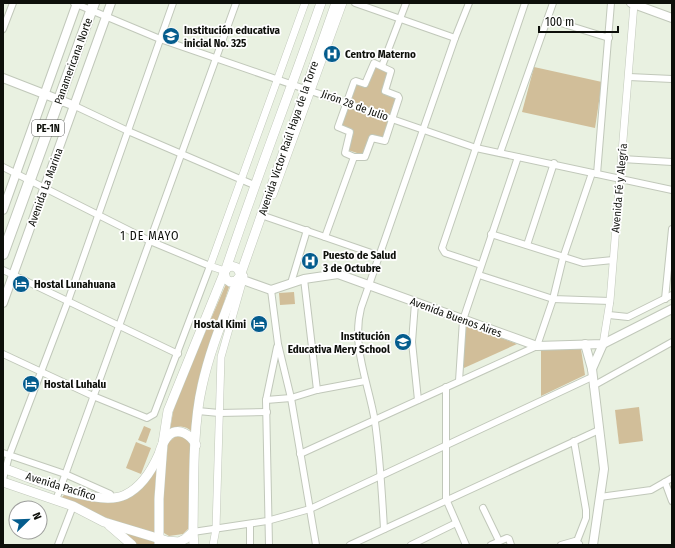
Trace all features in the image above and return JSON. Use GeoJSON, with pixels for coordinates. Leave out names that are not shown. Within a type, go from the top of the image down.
{"type":"FeatureCollection","features":[{"type":"Feature","properties":{"kind":"highway","name":"Panamericana Norte"},"geometry":{"type":"LineString","coordinates":[[3,254],[92,6]]}},
{"type":"Feature","properties":{"kind":"main road"},"geometry":{"type":"LineString","coordinates":[[3,210],[17,174],[76,3]]}},
{"type":"Feature","properties":{"kind":"main road","name":"Avenida La Marina"},"geometry":{"type":"LineString","coordinates":[[3,303],[111,3]]}},
{"type":"Feature","properties":{"kind":"main road","name":"Avenida Victor Raúl Haya de la Torre"},"geometry":{"type":"LineString","coordinates":[[163,443],[168,411],[225,271],[254,185],[293,83],[321,3]]}},
{"type":"Feature","properties":{"kind":"main road","name":"Avenida Victor Raúl Haya de la Torre"},"geometry":{"type":"LineString","coordinates":[[196,445],[198,411],[208,362],[309,89],[336,3]]}},
{"type":"Feature","properties":{"kind":"main road"},"geometry":{"type":"LineString","coordinates":[[633,4],[672,18]]}},
{"type":"Feature","properties":{"kind":"main road"},"geometry":{"type":"LineString","coordinates":[[3,78],[75,106]]}},
{"type":"Feature","properties":{"kind":"main road"},"geometry":{"type":"LineString","coordinates":[[240,277],[233,282],[228,281],[225,271],[233,266],[237,268],[240,277],[271,290]]}},
{"type":"Feature","properties":{"kind":"main road","name":"Avenida Buenos Aires"},"geometry":{"type":"LineString","coordinates":[[271,290],[304,280],[338,274],[537,346],[603,344],[672,309]]}},
{"type":"Feature","properties":{"kind":"main road"},"geometry":{"type":"LineString","coordinates":[[585,344],[592,373],[604,469],[593,545]]}},
{"type":"Feature","properties":{"kind":"main road","name":"Avenida Fé y Alegría"},"geometry":{"type":"LineString","coordinates":[[592,373],[603,344]]}},
{"type":"Feature","properties":{"kind":"main road"},"geometry":{"type":"LineString","coordinates":[[159,542],[159,500],[163,443],[170,434],[180,432],[190,436],[196,445],[193,532],[194,545]]}},
{"type":"Feature","properties":{"kind":"main road","name":"Avenida Pacífico"},"geometry":{"type":"LineString","coordinates":[[5,468],[83,495],[110,500],[124,496],[135,490],[145,479],[153,466],[163,443]]}},
{"type":"Feature","properties":{"kind":"main road","name":"Avenida Pacífico"},"geometry":{"type":"LineString","coordinates":[[3,482],[73,506],[104,522],[159,542],[179,542],[193,532]]}},
{"type":"Feature","properties":{"kind":"main road"},"geometry":{"type":"LineString","coordinates":[[104,522],[132,545]]}},
{"type":"Feature","properties":{"kind":"street"},"geometry":{"type":"LineString","coordinates":[[3,29],[12,3]]}},
{"type":"Feature","properties":{"kind":"street","name":"Jirón 28 de Julio"},"geometry":{"type":"LineString","coordinates":[[76,3],[92,6],[106,18],[160,39],[293,83],[476,148],[554,163],[594,174],[672,190]]}},
{"type":"Feature","properties":{"kind":"street"},"geometry":{"type":"LineString","coordinates":[[3,479],[6,454],[42,370],[68,301],[173,3]]}},
{"type":"Feature","properties":{"kind":"street"},"geometry":{"type":"LineString","coordinates":[[56,500],[120,327],[236,3]]}},
{"type":"Feature","properties":{"kind":"street"},"geometry":{"type":"LineString","coordinates":[[3,354],[42,370],[94,396],[147,418],[154,414],[178,354],[306,3]]}},
{"type":"Feature","properties":{"kind":"street"},"geometry":{"type":"LineString","coordinates":[[309,89],[343,3]]}},
{"type":"Feature","properties":{"kind":"street"},"geometry":{"type":"LineString","coordinates":[[355,3],[455,38]]}},
{"type":"Feature","properties":{"kind":"street"},"geometry":{"type":"LineString","coordinates":[[382,66],[406,3]]}},
{"type":"Feature","properties":{"kind":"street"},"geometry":{"type":"LineString","coordinates":[[384,529],[375,421],[365,381],[357,324],[361,308],[455,38],[469,3]]}},
{"type":"Feature","properties":{"kind":"street"},"geometry":{"type":"LineString","coordinates":[[481,265],[442,252],[442,248],[525,3]]}},
{"type":"Feature","properties":{"kind":"street"},"geometry":{"type":"LineString","coordinates":[[500,153],[553,3]]}},
{"type":"Feature","properties":{"kind":"street"},"geometry":{"type":"LineString","coordinates":[[300,454],[537,346],[553,299],[564,258],[594,174],[609,38],[611,3]]}},
{"type":"Feature","properties":{"kind":"street","name":"Avenida Fé y Alegría"},"geometry":{"type":"LineString","coordinates":[[603,344],[610,301],[619,179],[629,77],[633,4]]}},
{"type":"Feature","properties":{"kind":"street"},"geometry":{"type":"LineString","coordinates":[[548,19],[609,38]]}},
{"type":"Feature","properties":{"kind":"street"},"geometry":{"type":"LineString","coordinates":[[373,64],[382,66],[392,72],[385,91],[398,96],[399,98],[384,141],[372,138],[364,158],[354,157],[344,153],[350,132],[338,127],[355,81],[365,84],[373,64]]}},
{"type":"Feature","properties":{"kind":"street"},"geometry":{"type":"LineString","coordinates":[[629,77],[672,79]]}},
{"type":"Feature","properties":{"kind":"street"},"geometry":{"type":"LineString","coordinates":[[75,106],[128,131],[254,185]]}},
{"type":"Feature","properties":{"kind":"street"},"geometry":{"type":"LineString","coordinates":[[459,381],[462,320],[479,274],[518,156]]}},
{"type":"Feature","properties":{"kind":"street"},"geometry":{"type":"LineString","coordinates":[[325,237],[354,157]]}},
{"type":"Feature","properties":{"kind":"street"},"geometry":{"type":"LineString","coordinates":[[622,159],[672,162]]}},
{"type":"Feature","properties":{"kind":"street"},"geometry":{"type":"LineString","coordinates":[[527,245],[554,163]]}},
{"type":"Feature","properties":{"kind":"street"},"geometry":{"type":"LineString","coordinates":[[3,167],[150,241],[225,271]]}},
{"type":"Feature","properties":{"kind":"street"},"geometry":{"type":"LineString","coordinates":[[263,215],[380,256]]}},
{"type":"Feature","properties":{"kind":"street"},"geometry":{"type":"LineString","coordinates":[[665,299],[672,229]]}},
{"type":"Feature","properties":{"kind":"street"},"geometry":{"type":"LineString","coordinates":[[291,284],[307,230]]}},
{"type":"Feature","properties":{"kind":"street"},"geometry":{"type":"LineString","coordinates":[[491,234],[564,258],[583,262],[613,260]]}},
{"type":"Feature","properties":{"kind":"street"},"geometry":{"type":"LineString","coordinates":[[3,270],[178,354]]}},
{"type":"Feature","properties":{"kind":"street"},"geometry":{"type":"LineString","coordinates":[[479,274],[553,299],[610,301]]}},
{"type":"Feature","properties":{"kind":"street"},"geometry":{"type":"LineString","coordinates":[[213,545],[216,528],[221,357],[240,277]]}},
{"type":"Feature","properties":{"kind":"street"},"geometry":{"type":"LineString","coordinates":[[304,280],[317,390]]}},
{"type":"Feature","properties":{"kind":"street"},"geometry":{"type":"LineString","coordinates":[[271,290],[278,344],[290,398],[316,545]]}},
{"type":"Feature","properties":{"kind":"street"},"geometry":{"type":"LineString","coordinates":[[608,315],[628,317],[672,295]]}},
{"type":"Feature","properties":{"kind":"street"},"geometry":{"type":"LineString","coordinates":[[415,303],[412,342],[418,400]]}},
{"type":"Feature","properties":{"kind":"street"},"geometry":{"type":"LineString","coordinates":[[593,386],[672,342]]}},
{"type":"Feature","properties":{"kind":"street"},"geometry":{"type":"LineString","coordinates":[[269,545],[267,521],[266,400],[278,344]]}},
{"type":"Feature","properties":{"kind":"street"},"geometry":{"type":"LineString","coordinates":[[193,532],[267,521],[310,509],[592,373]]}},
{"type":"Feature","properties":{"kind":"street"},"geometry":{"type":"LineString","coordinates":[[266,400],[290,398],[317,390],[365,381]]}},
{"type":"Feature","properties":{"kind":"street"},"geometry":{"type":"LineString","coordinates":[[446,387],[446,499],[466,545]]}},
{"type":"Feature","properties":{"kind":"street"},"geometry":{"type":"LineString","coordinates":[[198,411],[219,414],[267,412]]}},
{"type":"Feature","properties":{"kind":"street"},"geometry":{"type":"LineString","coordinates":[[350,545],[446,499],[599,430]]}},
{"type":"Feature","properties":{"kind":"street"},"geometry":{"type":"LineString","coordinates":[[561,545],[578,543],[586,518],[586,510],[574,441]]}},
{"type":"Feature","properties":{"kind":"street"},"geometry":{"type":"LineString","coordinates":[[6,454],[65,474],[110,494]]}},
{"type":"Feature","properties":{"kind":"street"},"geometry":{"type":"LineString","coordinates":[[600,497],[646,491],[672,478]]}},
{"type":"Feature","properties":{"kind":"street"},"geometry":{"type":"LineString","coordinates":[[665,482],[672,501]]}},
{"type":"Feature","properties":{"kind":"street"},"geometry":{"type":"LineString","coordinates":[[58,545],[73,506]]}},
{"type":"Feature","properties":{"kind":"street"},"geometry":{"type":"LineString","coordinates":[[483,508],[499,541]]}},
{"type":"Feature","properties":{"kind":"street"},"geometry":{"type":"LineString","coordinates":[[411,545],[456,523]]}},
{"type":"Feature","properties":{"kind":"street"},"geometry":{"type":"LineString","coordinates":[[250,524],[250,545]]}},
{"type":"Feature","properties":{"kind":"street"},"geometry":{"type":"LineString","coordinates":[[492,545],[506,538],[509,539],[511,545]]}},
{"type":"Feature","properties":{"kind":"shaded area"},"geometry":{"type":"Polygon","coordinates":[[[375,65],[390,71],[383,92],[397,98],[383,139],[370,135],[363,155],[348,150],[353,130],[342,125],[356,83],[367,87],[375,65]]]}},
{"type":"Feature","properties":{"kind":"shaded area"},"geometry":{"type":"Polygon","coordinates":[[[534,67],[602,82],[595,128],[522,112],[534,67]]]}},
{"type":"Feature","properties":{"kind":"shaded area"},"geometry":{"type":"Polygon","coordinates":[[[226,284],[229,287],[198,382],[193,433],[185,427],[176,427],[170,430],[173,412],[179,393],[226,284]]]}},
{"type":"Feature","properties":{"kind":"shaded area"},"geometry":{"type":"Polygon","coordinates":[[[294,292],[295,304],[280,305],[279,293],[294,292]]]}},
{"type":"Feature","properties":{"kind":"shaded area"},"geometry":{"type":"Polygon","coordinates":[[[464,324],[517,344],[464,368],[464,324]]]}},
{"type":"Feature","properties":{"kind":"shaded area"},"geometry":{"type":"Polygon","coordinates":[[[581,349],[585,375],[541,396],[541,350],[581,349]]]}},
{"type":"Feature","properties":{"kind":"shaded area"},"geometry":{"type":"Polygon","coordinates":[[[639,407],[643,441],[619,444],[615,410],[639,407]]]}},
{"type":"Feature","properties":{"kind":"shaded area"},"geometry":{"type":"Polygon","coordinates":[[[144,426],[151,429],[146,443],[138,440],[144,426]]]}},
{"type":"Feature","properties":{"kind":"shaded area"},"geometry":{"type":"Polygon","coordinates":[[[177,435],[191,440],[189,528],[183,534],[169,536],[164,533],[163,491],[168,443],[177,435]]]}},
{"type":"Feature","properties":{"kind":"shaded area"},"geometry":{"type":"Polygon","coordinates":[[[136,442],[151,448],[141,474],[126,468],[136,442]]]}},
{"type":"Feature","properties":{"kind":"shaded area"},"geometry":{"type":"Polygon","coordinates":[[[157,463],[154,502],[155,536],[67,503],[62,497],[65,494],[120,500],[157,463]]]}},
{"type":"Feature","properties":{"kind":"shaded area"},"geometry":{"type":"Polygon","coordinates":[[[115,526],[156,541],[156,545],[135,545],[115,526]]]}},
{"type":"Feature","properties":{"kind":"place","name":"Institución educativa inicial No. 325"},"geometry":{"type":"Point","coordinates":[171,36]}},
{"type":"Feature","properties":{"kind":"place","name":"Centro Materno"},"geometry":{"type":"Point","coordinates":[332,54]}},
{"type":"Feature","properties":{"kind":"place","name":"Puesto de Salud 3 de Octubre"},"geometry":{"type":"Point","coordinates":[310,261]}},
{"type":"Feature","properties":{"kind":"place","name":"Hostal Lunahuana"},"geometry":{"type":"Point","coordinates":[21,284]}},
{"type":"Feature","properties":{"kind":"place","name":"Hostal Kimi"},"geometry":{"type":"Point","coordinates":[259,324]}},
{"type":"Feature","properties":{"kind":"place","name":"Institución Educativa Mery School"},"geometry":{"type":"Point","coordinates":[403,342]}},
{"type":"Feature","properties":{"kind":"place","name":"Hostal Luhalu"},"geometry":{"type":"Point","coordinates":[31,384]}},
{"type":"Feature","properties":{"kind":"district","name":"1 DE MAYO"},"geometry":{"type":"Point","coordinates":[150,236]}}]}
